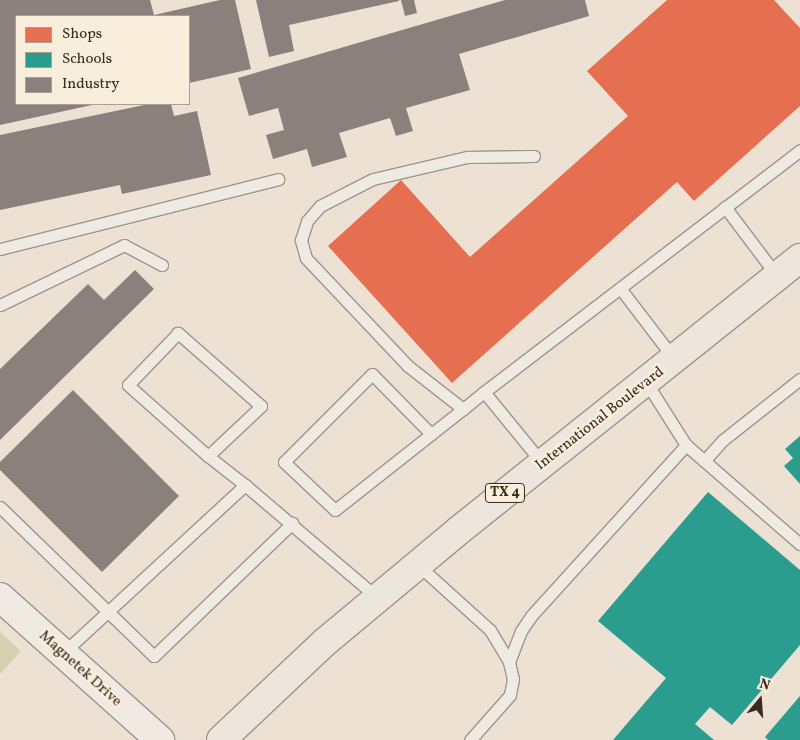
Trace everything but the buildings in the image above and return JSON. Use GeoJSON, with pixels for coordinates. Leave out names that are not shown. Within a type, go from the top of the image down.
{"type":"FeatureCollection","features":[{"type":"Feature","properties":{"kind":"main road","name":"International Boulevard"},"geometry":{"type":"LineString","coordinates":[[221,740],[325,642],[417,565],[800,258]]}},
{"type":"Feature","properties":{"kind":"street","name":"Magnetek Drive"},"geometry":{"type":"LineString","coordinates":[[0,597],[160,740]]}},
{"type":"Feature","properties":{"kind":"lane"},"geometry":{"type":"LineString","coordinates":[[431,434],[372,374],[284,462],[335,510],[463,409],[484,392],[800,150]]}},
{"type":"Feature","properties":{"kind":"lane"},"geometry":{"type":"LineString","coordinates":[[463,409],[408,366],[306,258],[301,240],[307,221],[320,206],[374,179],[467,157],[534,156]]}},
{"type":"Feature","properties":{"kind":"lane"},"geometry":{"type":"LineString","coordinates":[[0,249],[278,179]]}},
{"type":"Feature","properties":{"kind":"lane"},"geometry":{"type":"LineString","coordinates":[[725,207],[777,276]]}},
{"type":"Feature","properties":{"kind":"lane"},"geometry":{"type":"LineString","coordinates":[[0,305],[124,245],[162,265]]}},
{"type":"Feature","properties":{"kind":"lane"},"geometry":{"type":"LineString","coordinates":[[620,288],[675,360]]}},
{"type":"Feature","properties":{"kind":"lane"},"geometry":{"type":"LineString","coordinates":[[208,456],[261,406],[178,333],[128,385],[208,456],[292,523],[378,598]]}},
{"type":"Feature","properties":{"kind":"lane"},"geometry":{"type":"LineString","coordinates":[[704,461],[724,440],[800,379]]}},
{"type":"Feature","properties":{"kind":"lane"},"geometry":{"type":"LineString","coordinates":[[646,382],[686,445],[800,544]]}},
{"type":"Feature","properties":{"kind":"lane"},"geometry":{"type":"LineString","coordinates":[[484,392],[542,464]]}},
{"type":"Feature","properties":{"kind":"lane"},"geometry":{"type":"LineString","coordinates":[[509,662],[521,631],[531,616],[686,445]]}},
{"type":"Feature","properties":{"kind":"lane"},"geometry":{"type":"LineString","coordinates":[[62,653],[110,612],[245,485]]}},
{"type":"Feature","properties":{"kind":"lane"},"geometry":{"type":"LineString","coordinates":[[0,507],[154,656],[292,523]]}},
{"type":"Feature","properties":{"kind":"lane"},"geometry":{"type":"LineString","coordinates":[[417,565],[490,630],[509,662],[513,679],[510,695],[470,740]]}},
{"type":"Feature","properties":{"kind":"shaded area"},"geometry":{"type":"Polygon","coordinates":[[[0,632],[21,651],[0,674],[0,632]]]}}]}
